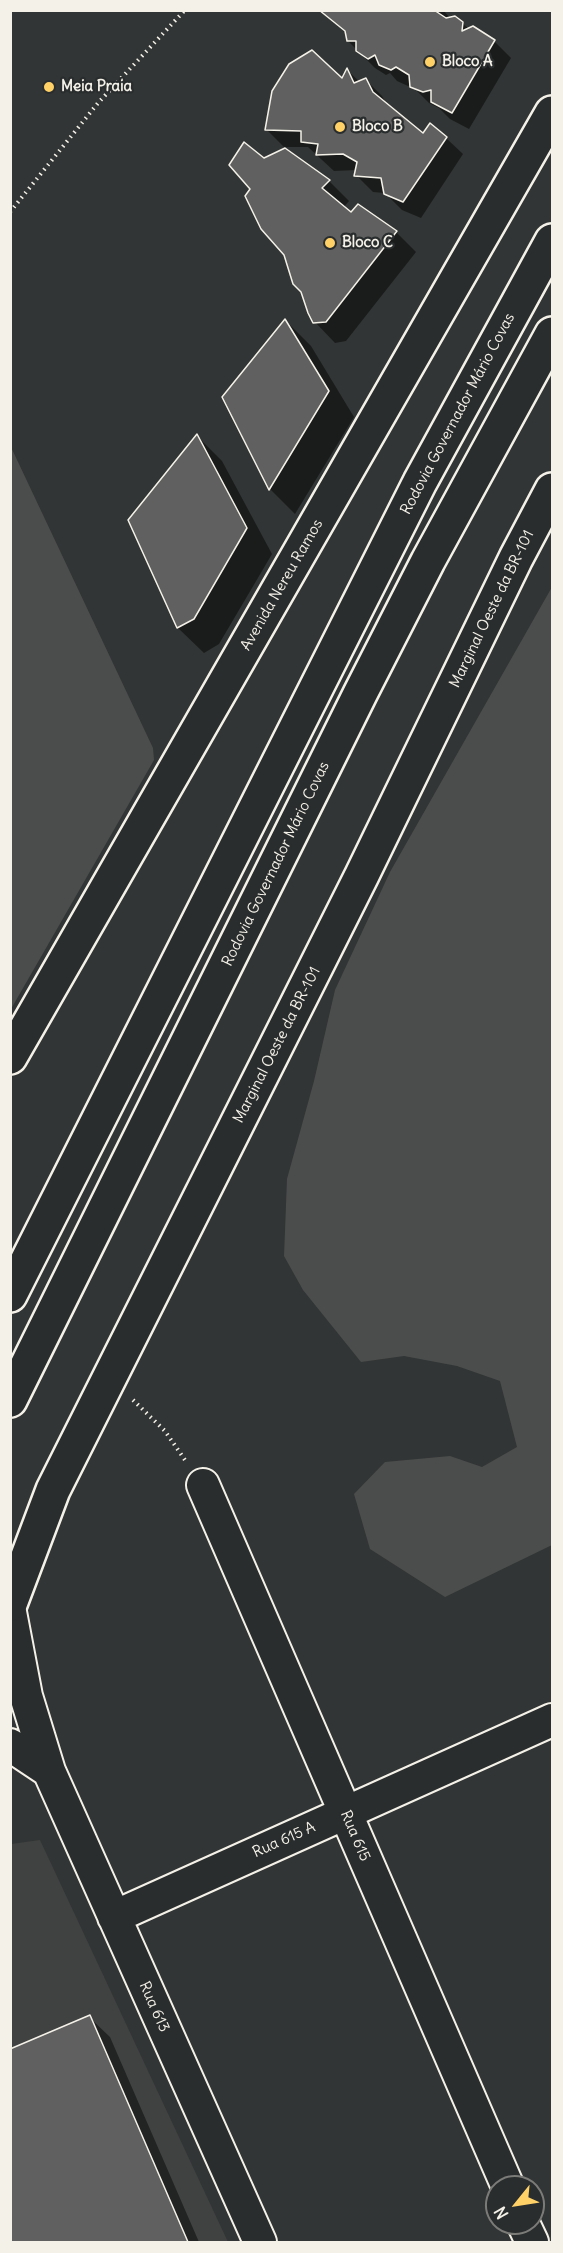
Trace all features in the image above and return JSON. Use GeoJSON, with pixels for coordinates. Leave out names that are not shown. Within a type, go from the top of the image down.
{"type":"FeatureCollection","features":[{"type":"Feature","properties":{"kind":"main road","name":"Avenida Nereu Ramos"},"geometry":{"type":"LineString","coordinates":[[10,1057],[552,113]]}},
{"type":"Feature","properties":{"kind":"main road","name":"Rodovia Governador Mário Covas"},"geometry":{"type":"LineString","coordinates":[[10,1295],[415,492],[552,241]]}},
{"type":"Feature","properties":{"kind":"main road","name":"Rodovia Governador Mário Covas"},"geometry":{"type":"LineString","coordinates":[[10,1400],[365,683],[450,520],[552,334]]}},
{"type":"Feature","properties":{"kind":"main road","name":"Marginal Oeste da BR-101"},"geometry":{"type":"LineString","coordinates":[[10,1604],[53,1490],[357,886],[516,558],[552,490]]}},
{"type":"Feature","properties":{"kind":"main road"},"geometry":{"type":"LineString","coordinates":[[10,1425],[27,1367]]}},
{"type":"Feature","properties":{"kind":"street","name":"Rua 615"},"geometry":{"type":"LineString","coordinates":[[203,1485],[503,2175]]}},
{"type":"Feature","properties":{"kind":"street","name":"Rua 613"},"geometry":{"type":"LineString","coordinates":[[10,1612],[26,1696],[49,1771],[260,2242]]}},
{"type":"Feature","properties":{"kind":"street","name":"Rua 615 A"},"geometry":{"type":"LineString","coordinates":[[114,1917],[552,1720]]}},
{"type":"Feature","properties":{"kind":"street"},"geometry":{"type":"LineString","coordinates":[[10,1745],[49,1771]]}},
{"type":"Feature","properties":{"kind":"path"},"geometry":{"type":"LineString","coordinates":[[10,212],[98,103],[185,10]]}},
{"type":"Feature","properties":{"kind":"path"},"geometry":{"type":"LineString","coordinates":[[107,1383],[135,1401],[165,1431],[203,1485]]}},
{"type":"Feature","properties":{"kind":"shaded area"},"geometry":{"type":"Polygon","coordinates":[[[10,445],[153,748],[154,760],[11,1009],[10,445]]]}},
{"type":"Feature","properties":{"kind":"shaded area"},"geometry":{"type":"Polygon","coordinates":[[[552,587],[552,1545],[445,1597],[370,1549],[354,1494],[385,1462],[450,1456],[482,1467],[517,1447],[500,1381],[457,1366],[404,1356],[361,1362],[303,1290],[284,1256],[287,1179],[314,1081],[335,990],[390,872],[552,587]]]}},
{"type":"Feature","properties":{"kind":"shaded area"},"geometry":{"type":"Polygon","coordinates":[[[40,1840],[228,2242],[11,2242],[11,1844],[40,1840]]]}},
{"type":"Feature","properties":{"kind":"building","name":"Bloco A"},"geometry":{"type":"Polygon","coordinates":[[[319,10],[434,10],[446,18],[455,16],[463,22],[462,31],[473,26],[495,40],[452,113],[431,102],[431,90],[423,92],[410,87],[409,75],[396,67],[391,70],[379,65],[375,55],[368,59],[356,51],[356,41],[347,41],[345,31],[319,10]]]}},
{"type":"Feature","properties":{"kind":"building","name":"Bloco B"},"geometry":{"type":"Polygon","coordinates":[[[312,50],[342,78],[347,68],[354,83],[366,78],[373,92],[423,133],[430,123],[447,137],[403,202],[384,194],[381,178],[354,176],[357,162],[343,154],[316,155],[318,144],[301,142],[301,131],[265,130],[272,91],[289,64],[312,50]]]}},
{"type":"Feature","properties":{"kind":"building","name":"Bloco C"},"geometry":{"type":"Polygon","coordinates":[[[244,142],[264,158],[285,148],[330,180],[322,188],[351,212],[358,204],[397,231],[326,322],[313,323],[301,292],[293,284],[284,255],[261,229],[245,196],[250,189],[229,165],[244,142]]]}},
{"type":"Feature","properties":{"kind":"building"},"geometry":{"type":"Polygon","coordinates":[[[285,319],[329,391],[269,490],[222,397],[285,319]]]}},
{"type":"Feature","properties":{"kind":"building"},"geometry":{"type":"Polygon","coordinates":[[[197,434],[247,528],[194,619],[177,628],[128,520],[197,434]]]}},
{"type":"Feature","properties":{"kind":"building"},"geometry":{"type":"Polygon","coordinates":[[[90,2015],[188,2242],[10,2242],[10,2049],[90,2015]]]}},
{"type":"Feature","properties":{"kind":"place","name":"Bloco A"},"geometry":{"type":"Point","coordinates":[430,62]}},
{"type":"Feature","properties":{"kind":"place","name":"Meia Praia"},"geometry":{"type":"Point","coordinates":[49,87]}},
{"type":"Feature","properties":{"kind":"place","name":"Bloco B"},"geometry":{"type":"Point","coordinates":[340,127]}},
{"type":"Feature","properties":{"kind":"place","name":"Bloco C"},"geometry":{"type":"Point","coordinates":[330,243]}}]}
